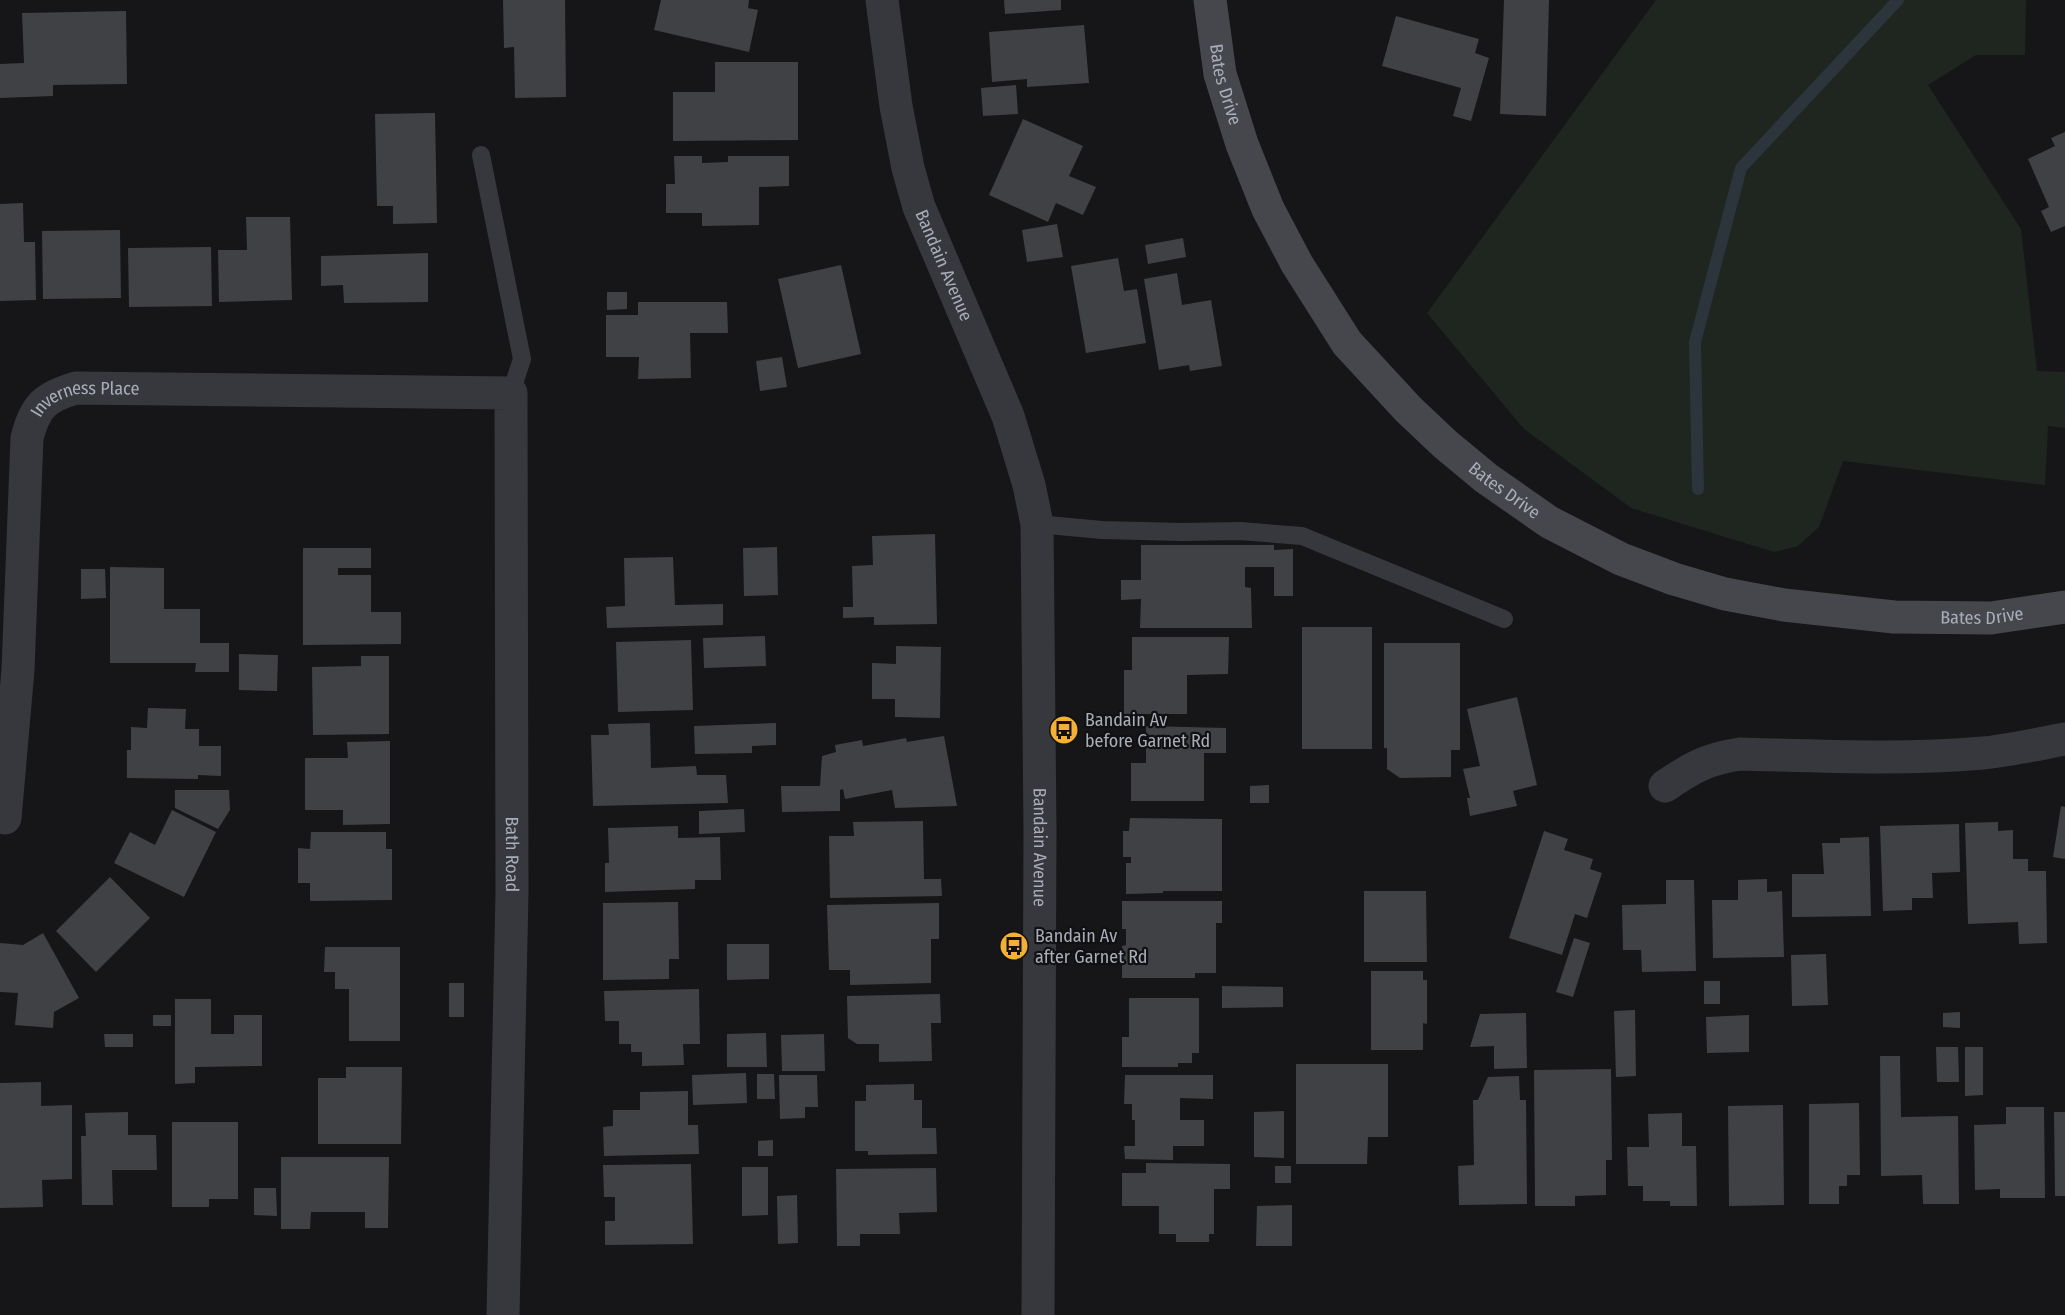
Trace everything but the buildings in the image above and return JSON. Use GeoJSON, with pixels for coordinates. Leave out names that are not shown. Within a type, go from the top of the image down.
{"type":"FeatureCollection","features":[{"type":"Feature","properties":{"kind":"main road","name":"Bates Drive"},"geometry":{"type":"LineString","coordinates":[[1210,0],[1220,74],[1242,144],[1268,209],[1297,264],[1347,343],[1408,409],[1486,478],[1549,522],[1621,559],[1674,579],[1725,594],[1784,605],[1894,618],[1991,618],[2065,607]]}},
{"type":"Feature","properties":{"kind":"street","name":"Bandain Avenue"},"geometry":{"type":"LineString","coordinates":[[882,0],[896,106],[908,168],[919,207],[1008,416],[1029,485],[1037,524],[1040,830],[1038,1315]]}},
{"type":"Feature","properties":{"kind":"street","name":"Inverness Place"},"geometry":{"type":"LineString","coordinates":[[5,818],[18,670],[27,438],[31,422],[39,406],[55,394],[76,388],[511,393]]}},
{"type":"Feature","properties":{"kind":"street","name":"Bath Road"},"geometry":{"type":"LineString","coordinates":[[503,1315],[512,892],[511,393]]}},
{"type":"Feature","properties":{"kind":"street"},"geometry":{"type":"LineString","coordinates":[[1665,786],[1695,766],[1714,758],[1740,754],[1914,757],[1987,753],[2065,739]]}},
{"type":"Feature","properties":{"kind":"lane"},"geometry":{"type":"LineString","coordinates":[[481,155],[522,359],[511,393]]}},
{"type":"Feature","properties":{"kind":"lane"},"geometry":{"type":"LineString","coordinates":[[1037,524],[1102,530],[1240,531],[1302,536],[1504,619]]}},
{"type":"Feature","properties":{"kind":"shaded area"},"geometry":{"type":"Polygon","coordinates":[[[1656,0],[2026,0],[2025,55],[1976,55],[1928,85],[2021,229],[2037,371],[2065,372],[2065,428],[2048,426],[2045,485],[1843,461],[1819,527],[1798,546],[1774,552],[1631,508],[1524,429],[1427,313],[1656,0]]]}},
{"type":"Feature","properties":{"kind":"waterway"},"geometry":{"type":"LineString","coordinates":[[1698,489],[1695,342],[1741,168],[1898,0]]}},
{"type":"Feature","properties":{"kind":"place","name":"Bandain Av before Garnet Rd"},"geometry":{"type":"Point","coordinates":[1064,730]}},
{"type":"Feature","properties":{"kind":"place","name":"Bandain Av after Garnet Rd"},"geometry":{"type":"Point","coordinates":[1014,946]}}]}
